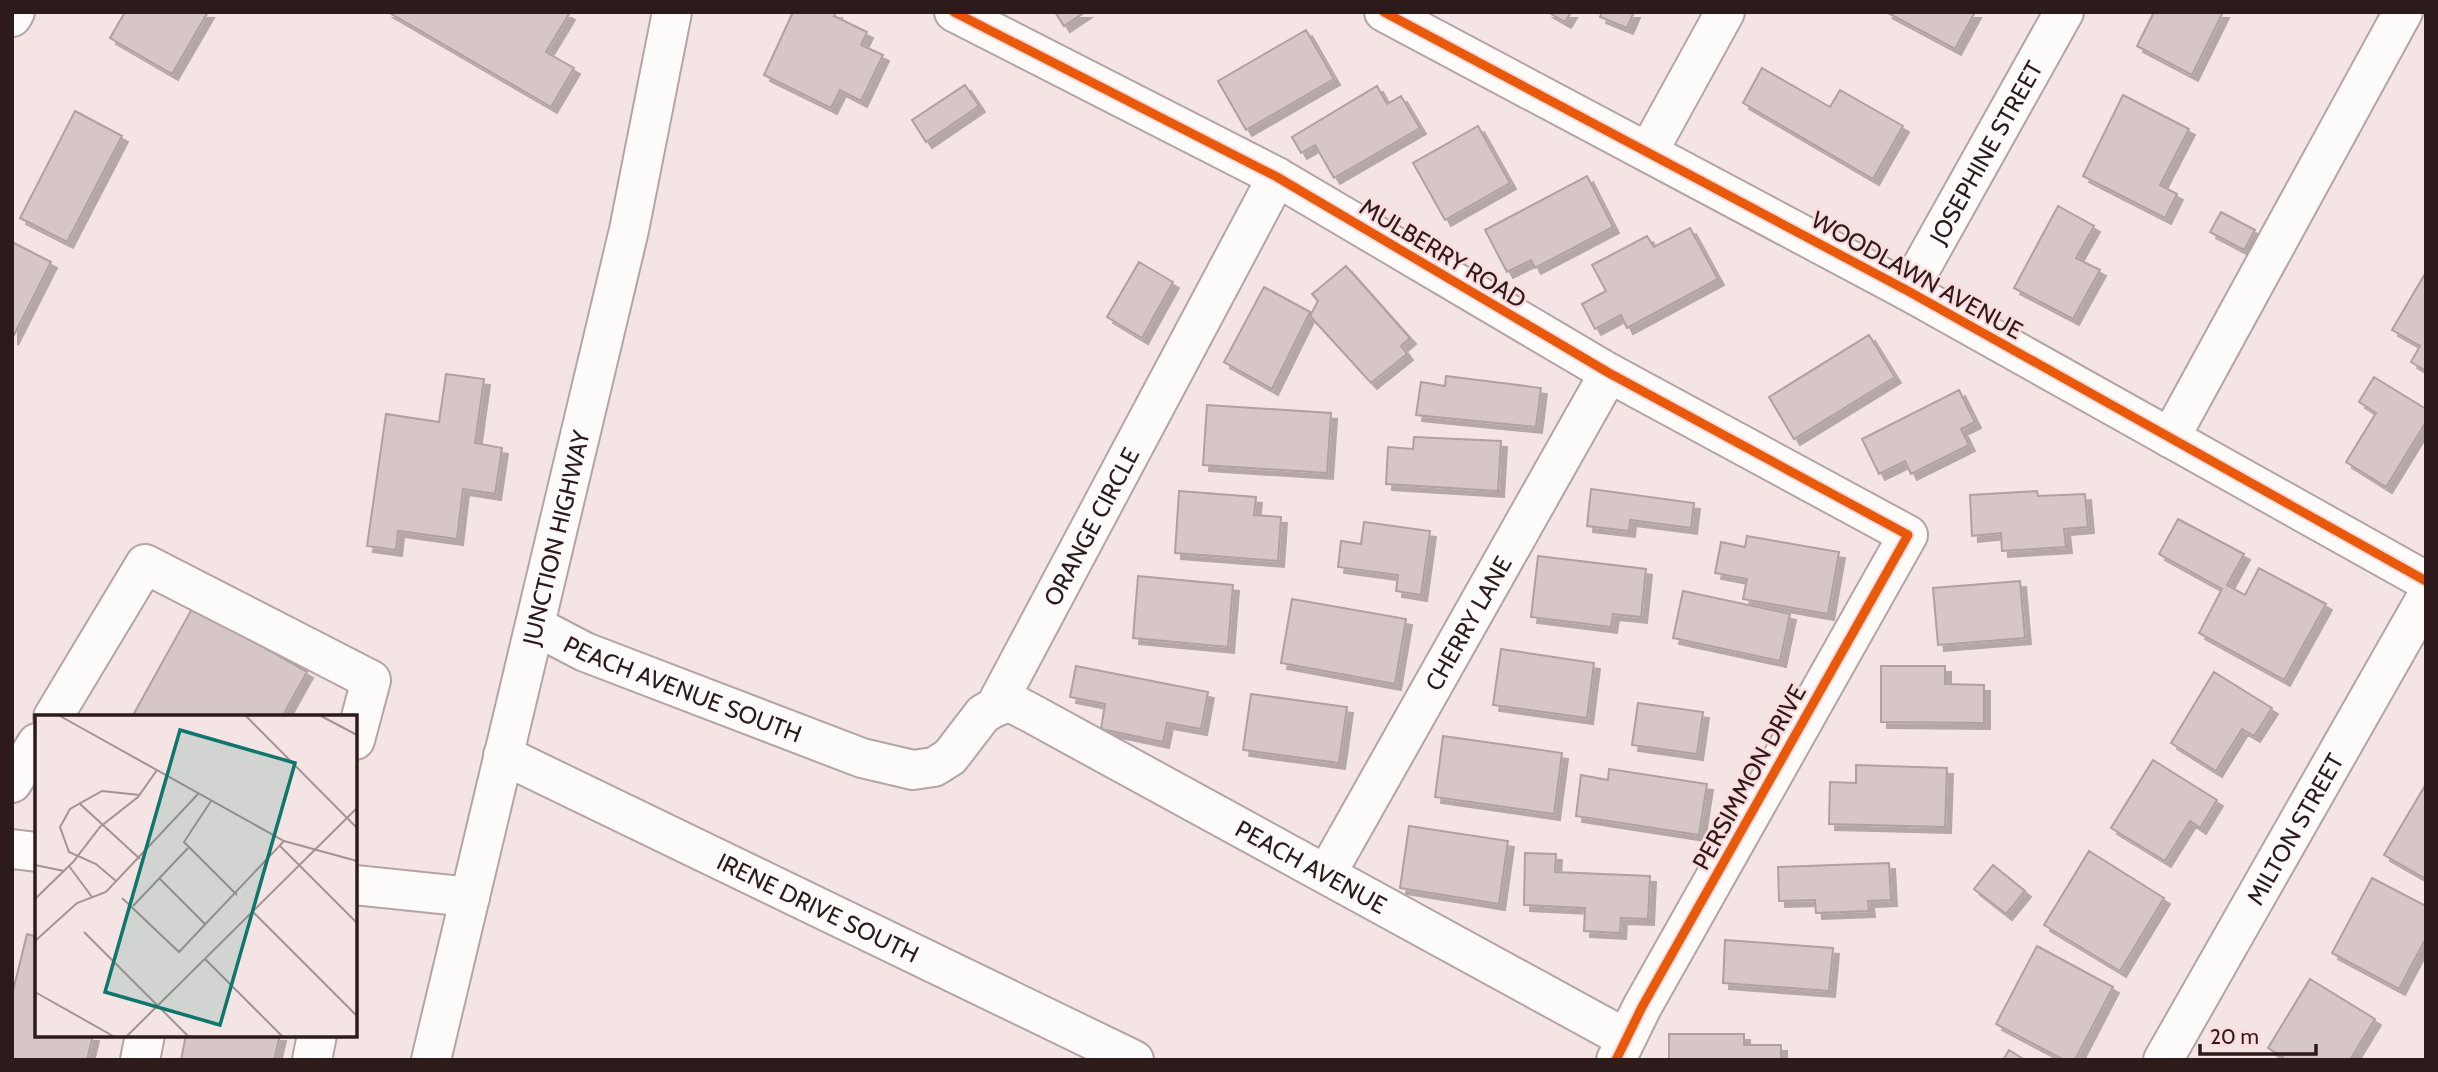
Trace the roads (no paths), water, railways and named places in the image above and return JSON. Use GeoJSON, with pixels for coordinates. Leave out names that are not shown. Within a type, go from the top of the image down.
{"type":"FeatureCollection","features":[{"type":"Feature","properties":{"kind":"street"},"geometry":{"type":"LineString","coordinates":[[12,17],[15,12]]}},
{"type":"Feature","properties":{"kind":"street","name":"JUNCTION HIGHWAY"},"geometry":{"type":"LineString","coordinates":[[431,1060],[629,230],[672,12]]}},
{"type":"Feature","properties":{"kind":"street","name":"MULBERRY ROAD"},"geometry":{"type":"LineString","coordinates":[[954,12],[1277,177],[1609,373],[1908,536]]}},
{"type":"Feature","properties":{"kind":"street","name":"WOODLAWN AVENUE"},"geometry":{"type":"LineString","coordinates":[[1384,12],[1909,291],[2426,581]]}},
{"type":"Feature","properties":{"kind":"street"},"geometry":{"type":"LineString","coordinates":[[1648,152],[1725,12]]}},
{"type":"Feature","properties":{"kind":"street","name":"JOSEPHINE STREET"},"geometry":{"type":"LineString","coordinates":[[1909,291],[2064,12]]}},
{"type":"Feature","properties":{"kind":"street"},"geometry":{"type":"LineString","coordinates":[[2170,438],[2403,12]]}},
{"type":"Feature","properties":{"kind":"street","name":"ORANGE CIRCLE"},"geometry":{"type":"LineString","coordinates":[[832,747],[862,758],[913,770],[934,767],[950,758],[983,714],[995,707],[1277,177]]}},
{"type":"Feature","properties":{"kind":"street","name":"CHERRY LANE"},"geometry":{"type":"LineString","coordinates":[[1327,873],[1609,373]]}},
{"type":"Feature","properties":{"kind":"street","name":"PERSIMMON DRIVE"},"geometry":{"type":"LineString","coordinates":[[1620,1049],[1908,536]]}},
{"type":"Feature","properties":{"kind":"street"},"geometry":{"type":"LineString","coordinates":[[54,715],[145,564],[371,680],[357,732]]}},
{"type":"Feature","properties":{"kind":"street","name":"MILTON STREET"},"geometry":{"type":"LineString","coordinates":[[2163,1060],[2426,598]]}},
{"type":"Feature","properties":{"kind":"street","name":"PEACH AVENUE SOUTH"},"geometry":{"type":"LineString","coordinates":[[535,626],[585,652],[832,747]]}},
{"type":"Feature","properties":{"kind":"street","name":"PEACH AVENUE"},"geometry":{"type":"LineString","coordinates":[[995,707],[1010,702],[1327,873],[1620,1049]]}},
{"type":"Feature","properties":{"kind":"street"},"geometry":{"type":"LineString","coordinates":[[12,783],[35,746]]}},
{"type":"Feature","properties":{"kind":"street","name":"IRENE DRIVE SOUTH"},"geometry":{"type":"LineString","coordinates":[[503,755],[1134,1060]]}},
{"type":"Feature","properties":{"kind":"street"},"geometry":{"type":"LineString","coordinates":[[12,849],[35,852]]}},
{"type":"Feature","properties":{"kind":"street"},"geometry":{"type":"LineString","coordinates":[[357,885],[470,897]]}},
{"type":"Feature","properties":{"kind":"street"},"geometry":{"type":"LineString","coordinates":[[140,1060],[145,1037]]}},
{"type":"Feature","properties":{"kind":"street"},"geometry":{"type":"LineString","coordinates":[[312,1060],[317,1037]]}}]}
